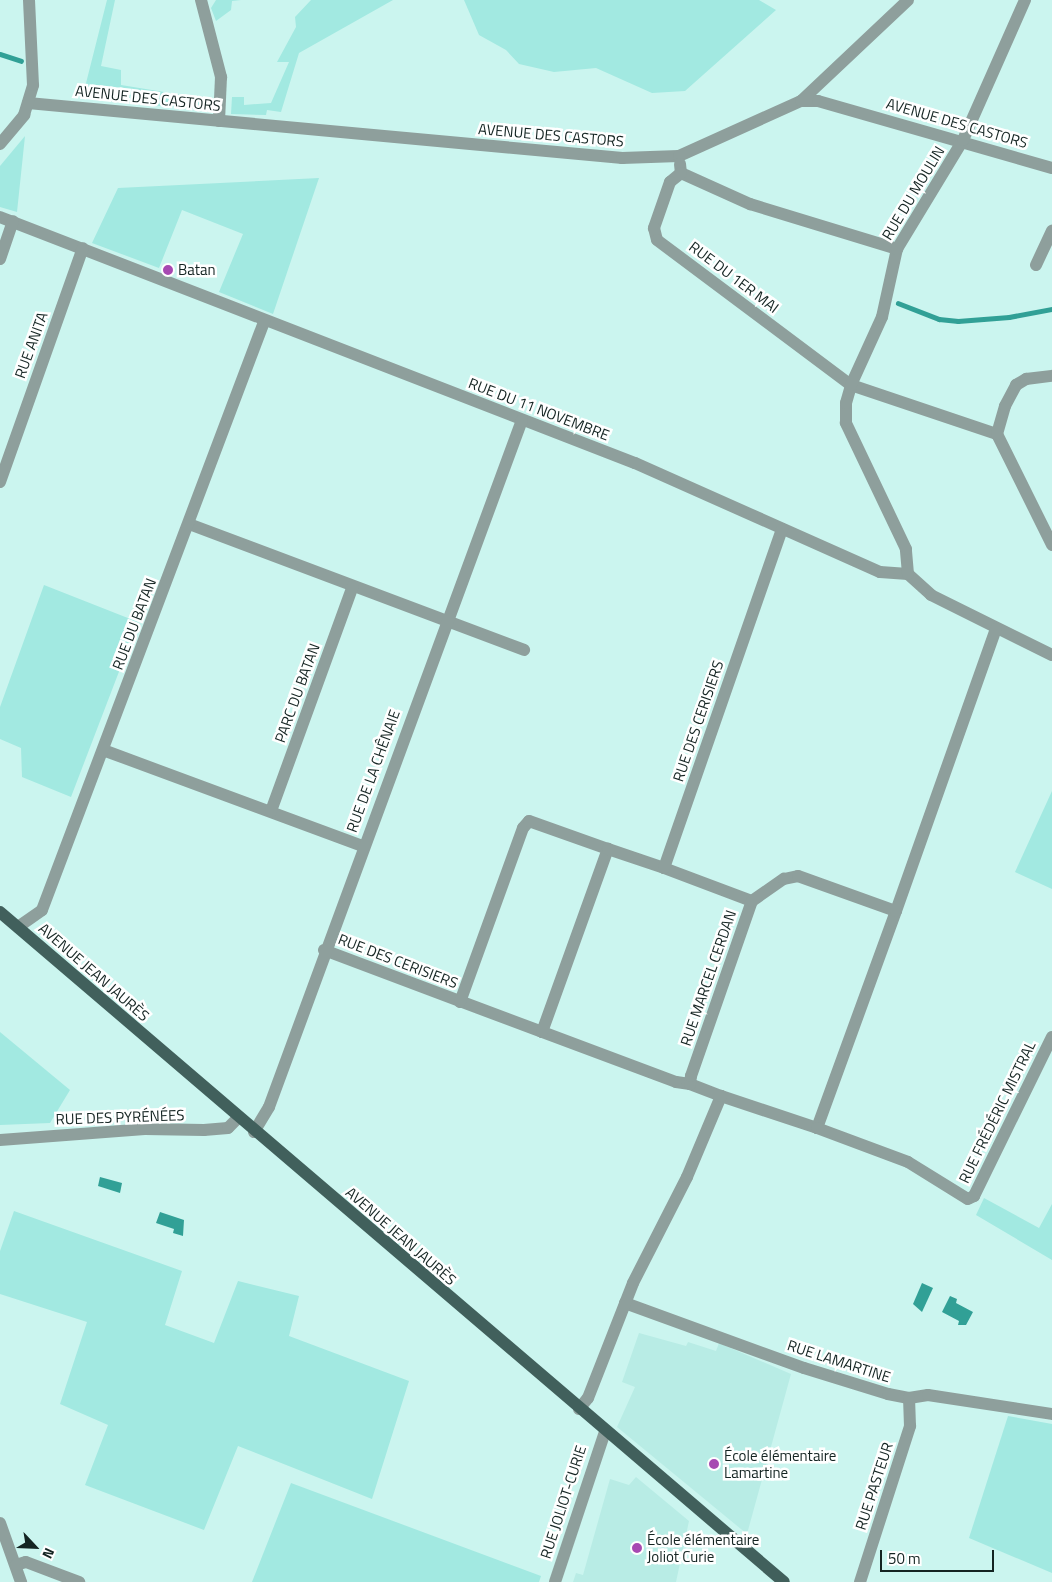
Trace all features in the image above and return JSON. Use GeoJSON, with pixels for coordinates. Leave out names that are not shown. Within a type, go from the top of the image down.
{"type":"FeatureCollection","features":[{"type":"Feature","properties":{"kind":"main road","name":"AVENUE JEAN JAURÈS"},"geometry":{"type":"LineString","coordinates":[[0,912],[605,1432],[784,1582]]}},
{"type":"Feature","properties":{"kind":"street"},"geometry":{"type":"LineString","coordinates":[[0,144],[15,128],[28,103],[33,85],[29,0]]}},
{"type":"Feature","properties":{"kind":"street"},"geometry":{"type":"LineString","coordinates":[[201,0],[221,78],[219,121]]}},
{"type":"Feature","properties":{"kind":"street"},"geometry":{"type":"LineString","coordinates":[[800,101],[908,0]]}},
{"type":"Feature","properties":{"kind":"street","name":"RUE DU MOULIN"},"geometry":{"type":"LineString","coordinates":[[908,574],[906,550],[846,423],[851,385],[882,317],[897,249],[964,140],[1025,0]]}},
{"type":"Feature","properties":{"kind":"street","name":"AVENUE DES CASTORS"},"geometry":{"type":"LineString","coordinates":[[28,103],[622,158],[679,156],[800,101],[818,101],[964,140],[1052,168]]}},
{"type":"Feature","properties":{"kind":"street"},"geometry":{"type":"LineString","coordinates":[[679,156],[681,173],[750,204],[897,249]]}},
{"type":"Feature","properties":{"kind":"street","name":"RUE DU 1ER MAI"},"geometry":{"type":"LineString","coordinates":[[681,173],[670,182],[654,228],[657,240],[851,385],[997,434]]}},
{"type":"Feature","properties":{"kind":"street","name":"RUE DU 11 NOVEMBRE"},"geometry":{"type":"LineString","coordinates":[[0,218],[13,221],[83,248],[264,322],[635,463],[880,572],[908,574]]}},
{"type":"Feature","properties":{"kind":"street"},"geometry":{"type":"LineString","coordinates":[[0,259],[13,221]]}},
{"type":"Feature","properties":{"kind":"street"},"geometry":{"type":"LineString","coordinates":[[1036,265],[1052,230]]}},
{"type":"Feature","properties":{"kind":"street","name":"RUE ANITA"},"geometry":{"type":"LineString","coordinates":[[0,482],[83,248]]}},
{"type":"Feature","properties":{"kind":"street","name":"RUE DU BATAN"},"geometry":{"type":"LineString","coordinates":[[18,927],[42,910],[264,322]]}},
{"type":"Feature","properties":{"kind":"street"},"geometry":{"type":"LineString","coordinates":[[1052,376],[1026,379],[1016,385],[1005,406],[997,434],[1052,545]]}},
{"type":"Feature","properties":{"kind":"street","name":"RUE DE LA CHÊNAIE"},"geometry":{"type":"LineString","coordinates":[[254,1132],[266,1114],[324,950],[522,420]]}},
{"type":"Feature","properties":{"kind":"street"},"geometry":{"type":"LineString","coordinates":[[189,524],[524,650]]}},
{"type":"Feature","properties":{"kind":"street","name":"RUE DES CERISIERS"},"geometry":{"type":"LineString","coordinates":[[460,1002],[523,828],[529,821],[664,868],[782,529]]}},
{"type":"Feature","properties":{"kind":"street"},"geometry":{"type":"LineString","coordinates":[[908,574],[931,595],[996,629],[1052,655]]}},
{"type":"Feature","properties":{"kind":"street","name":"PARC DU BATAN"},"geometry":{"type":"LineString","coordinates":[[271,811],[353,586]]}},
{"type":"Feature","properties":{"kind":"street"},"geometry":{"type":"LineString","coordinates":[[690,1084],[818,1128],[996,629]]}},
{"type":"Feature","properties":{"kind":"street"},"geometry":{"type":"LineString","coordinates":[[103,750],[363,846]]}},
{"type":"Feature","properties":{"kind":"street"},"geometry":{"type":"LineString","coordinates":[[542,1032],[608,849]]}},
{"type":"Feature","properties":{"kind":"street"},"geometry":{"type":"LineString","coordinates":[[664,868],[752,901]]}},
{"type":"Feature","properties":{"kind":"street","name":"RUE MARCEL CERDAN"},"geometry":{"type":"LineString","coordinates":[[690,1084],[752,901],[784,879],[798,876],[896,911]]}},
{"type":"Feature","properties":{"kind":"street","name":"RUE DES CERISIERS"},"geometry":{"type":"LineString","coordinates":[[324,950],[676,1082],[690,1084]]}},
{"type":"Feature","properties":{"kind":"street","name":"RUE FRÉDÉRIC MISTRAL"},"geometry":{"type":"LineString","coordinates":[[818,1128],[908,1162],[968,1199],[974,1196],[1052,1037]]}},
{"type":"Feature","properties":{"kind":"street"},"geometry":{"type":"LineString","coordinates":[[579,1409],[594,1382],[625,1303],[687,1177],[721,1096]]}},
{"type":"Feature","properties":{"kind":"street","name":"RUE DES PYRÉNÉES"},"geometry":{"type":"LineString","coordinates":[[0,1140],[145,1129],[204,1130],[228,1128],[238,1118]]}},
{"type":"Feature","properties":{"kind":"street","name":"RUE LAMARTINE"},"geometry":{"type":"LineString","coordinates":[[625,1303],[804,1368],[909,1398],[928,1395],[1052,1414]]}},
{"type":"Feature","properties":{"kind":"street","name":"RUE PASTEUR"},"geometry":{"type":"LineString","coordinates":[[860,1582],[907,1435],[909,1398]]}},
{"type":"Feature","properties":{"kind":"street","name":"RUE JOLIOT-CURIE"},"geometry":{"type":"LineString","coordinates":[[555,1582],[599,1444],[605,1432]]}},
{"type":"Feature","properties":{"kind":"street"},"geometry":{"type":"LineString","coordinates":[[0,1523],[5,1548],[16,1565],[22,1582]]}},
{"type":"Feature","properties":{"kind":"street"},"geometry":{"type":"LineString","coordinates":[[16,1565],[26,1562],[79,1582]]}},
{"type":"Feature","properties":{"kind":"shaded area"},"geometry":{"type":"Polygon","coordinates":[[[107,0],[115,0],[101,66],[121,70],[121,85],[207,99],[206,110],[82,99],[107,0]]]}},
{"type":"Feature","properties":{"kind":"shaded area"},"geometry":{"type":"Polygon","coordinates":[[[216,0],[241,0],[232,1],[231,10],[216,21],[211,8],[216,0]]]}},
{"type":"Feature","properties":{"kind":"shaded area"},"geometry":{"type":"Polygon","coordinates":[[[311,0],[393,0],[299,53],[281,112],[267,110],[266,115],[231,114],[232,97],[244,97],[244,105],[271,103],[289,62],[277,62],[296,27],[295,17],[311,0]]]}},
{"type":"Feature","properties":{"kind":"shaded area"},"geometry":{"type":"Polygon","coordinates":[[[464,0],[759,0],[776,10],[685,91],[652,93],[596,68],[554,72],[519,64],[506,50],[479,35],[464,0]]]}},
{"type":"Feature","properties":{"kind":"shaded area"},"geometry":{"type":"Polygon","coordinates":[[[25,136],[17,212],[0,207],[0,166],[25,136]]]}},
{"type":"Feature","properties":{"kind":"shaded area"},"geometry":{"type":"Polygon","coordinates":[[[319,178],[273,314],[219,292],[243,234],[182,210],[159,268],[92,243],[118,188],[319,178]]]}},
{"type":"Feature","properties":{"kind":"shaded area"},"geometry":{"type":"Polygon","coordinates":[[[44,585],[138,622],[71,797],[22,777],[21,748],[0,739],[0,707],[44,585]]]}},
{"type":"Feature","properties":{"kind":"shaded area"},"geometry":{"type":"Polygon","coordinates":[[[1052,791],[1052,889],[1015,872],[1052,791]]]}},
{"type":"Feature","properties":{"kind":"shaded area"},"geometry":{"type":"Polygon","coordinates":[[[0,1032],[70,1090],[50,1123],[0,1125],[0,1032]]]}},
{"type":"Feature","properties":{"kind":"shaded area"},"geometry":{"type":"Polygon","coordinates":[[[100,1177],[122,1183],[120,1193],[98,1186],[100,1177]]]}},
{"type":"Feature","properties":{"kind":"shaded area"},"geometry":{"type":"Polygon","coordinates":[[[984,1198],[1039,1228],[1052,1204],[1052,1260],[976,1215],[984,1198]]]}},
{"type":"Feature","properties":{"kind":"shaded area"},"geometry":{"type":"Polygon","coordinates":[[[14,1211],[182,1271],[165,1325],[214,1343],[238,1281],[299,1296],[289,1336],[409,1381],[372,1499],[238,1446],[204,1530],[85,1485],[108,1425],[60,1404],[87,1322],[0,1294],[0,1251],[14,1211]]]}},
{"type":"Feature","properties":{"kind":"shaded area"},"geometry":{"type":"Polygon","coordinates":[[[160,1212],[184,1220],[183,1236],[173,1233],[174,1229],[156,1223],[160,1212]]]}},
{"type":"Feature","properties":{"kind":"shaded area"},"geometry":{"type":"Polygon","coordinates":[[[922,1283],[933,1288],[922,1312],[913,1304],[922,1283]]]}},
{"type":"Feature","properties":{"kind":"shaded area"},"geometry":{"type":"Polygon","coordinates":[[[950,1296],[957,1299],[956,1303],[973,1312],[966,1325],[958,1325],[959,1321],[942,1312],[950,1296]]]}},
{"type":"Feature","properties":{"kind":"shaded area","name":"École élémentaire Lamartine"},"geometry":{"type":"Polygon","coordinates":[[[639,1333],[686,1346],[688,1342],[716,1351],[719,1343],[791,1374],[747,1534],[617,1427],[635,1387],[622,1382],[639,1333]]]}},
{"type":"Feature","properties":{"kind":"shaded area"},"geometry":{"type":"Polygon","coordinates":[[[1008,1416],[1052,1424],[1052,1573],[969,1538],[1008,1416]]]}},
{"type":"Feature","properties":{"kind":"shaded area","name":"École élémentaire Joliot Curie"},"geometry":{"type":"Polygon","coordinates":[[[636,1477],[689,1521],[676,1582],[573,1582],[576,1573],[583,1575],[610,1479],[629,1485],[636,1477]]]}},
{"type":"Feature","properties":{"kind":"shaded area"},"geometry":{"type":"Polygon","coordinates":[[[291,1483],[541,1576],[539,1582],[252,1582],[291,1483]]]}},
{"type":"Feature","properties":{"kind":"waterway"},"geometry":{"type":"LineString","coordinates":[[0,54],[21,61]]}},
{"type":"Feature","properties":{"kind":"waterway"},"geometry":{"type":"LineString","coordinates":[[898,303],[939,319],[958,321],[1009,317],[1052,309]]}},
{"type":"Feature","properties":{"kind":"place","name":"Batan"},"geometry":{"type":"Point","coordinates":[168,270]}},
{"type":"Feature","properties":{"kind":"place","name":"École élémentaire Lamartine"},"geometry":{"type":"Point","coordinates":[714,1464]}},
{"type":"Feature","properties":{"kind":"place","name":"École élémentaire Joliot Curie"},"geometry":{"type":"Point","coordinates":[637,1548]}}]}
